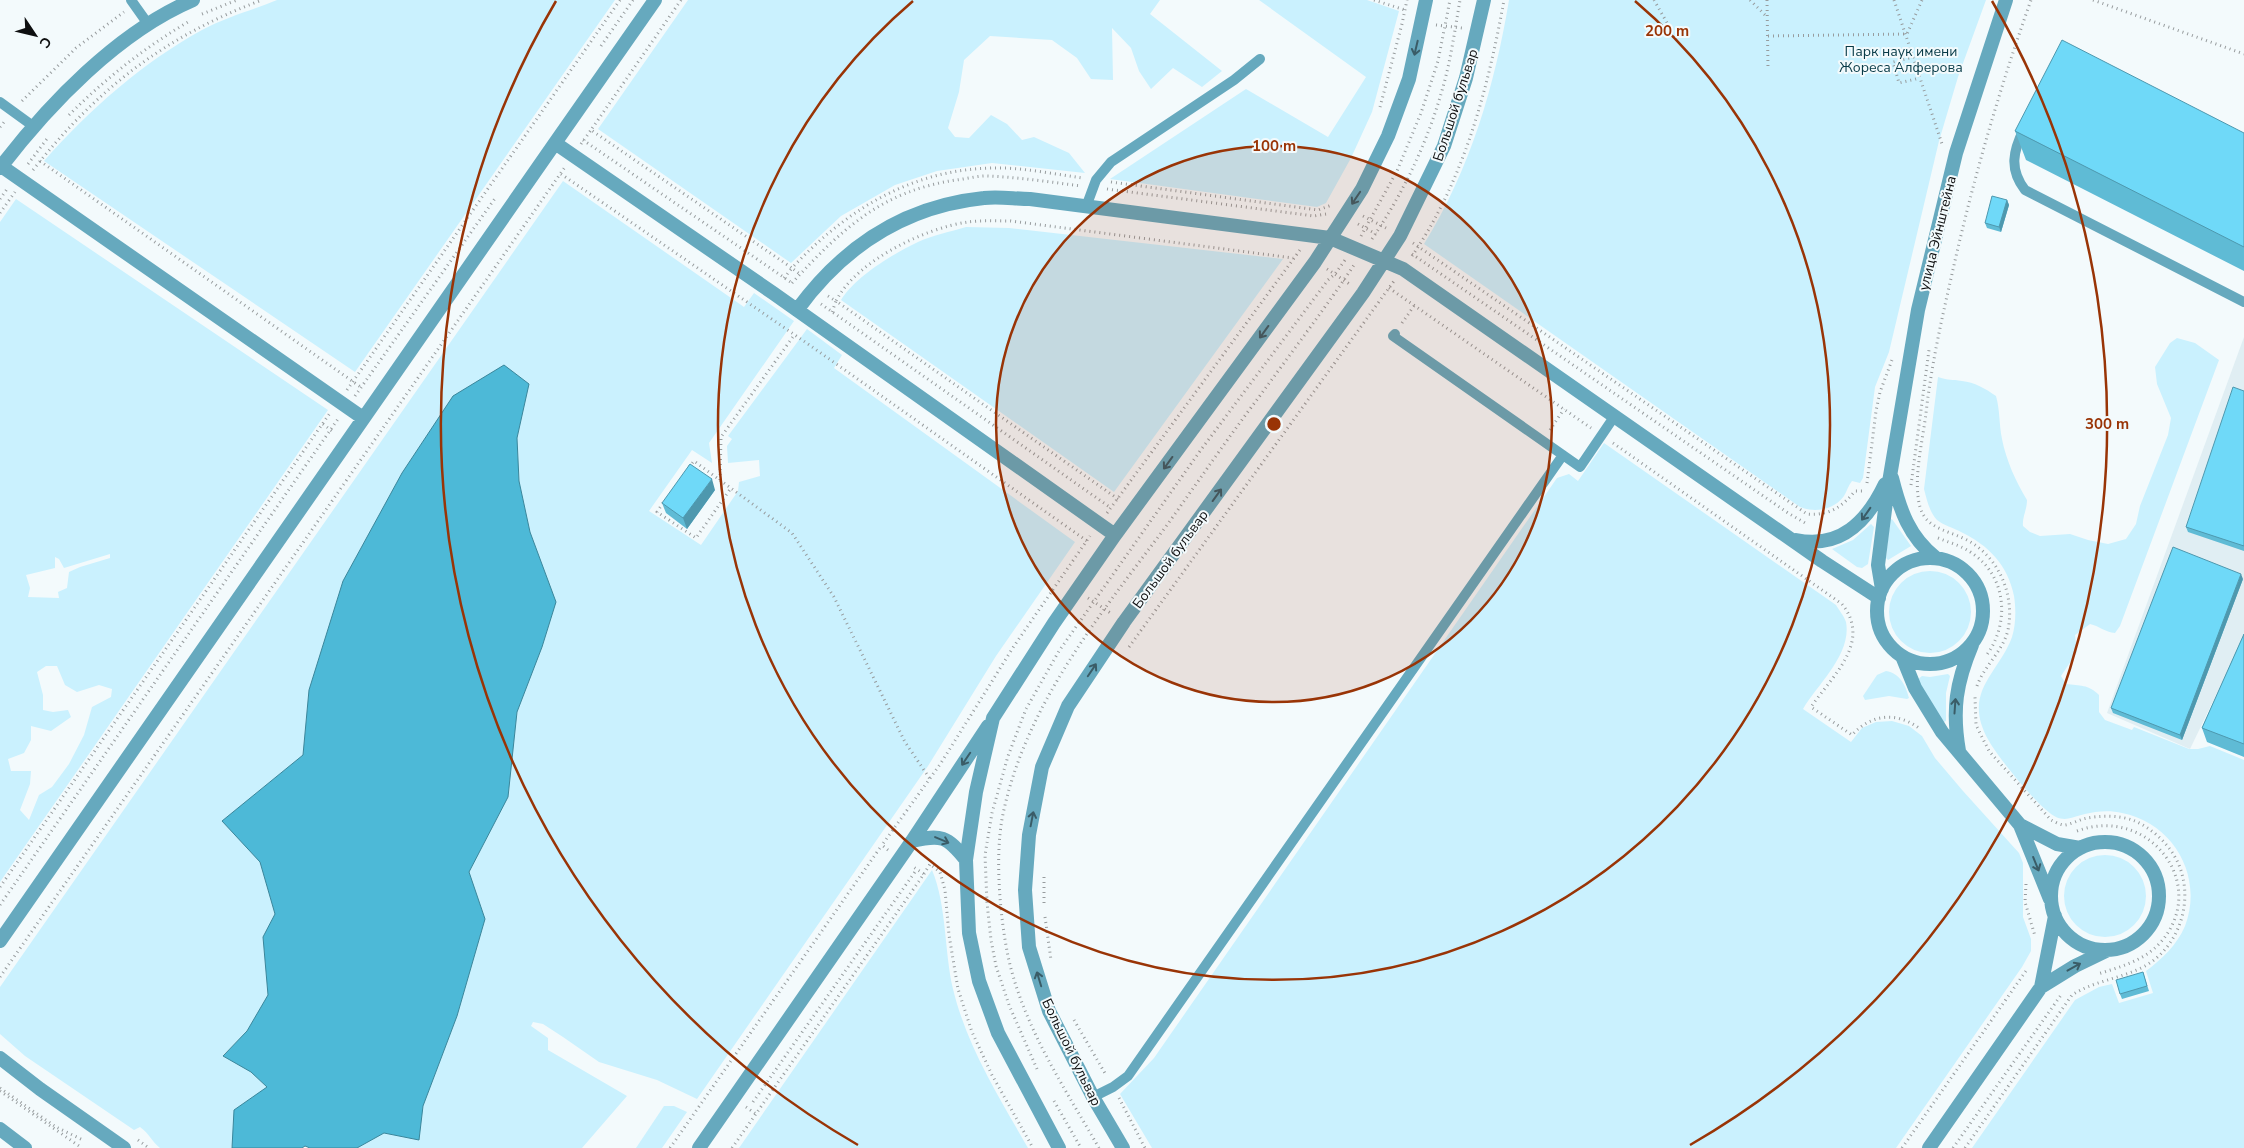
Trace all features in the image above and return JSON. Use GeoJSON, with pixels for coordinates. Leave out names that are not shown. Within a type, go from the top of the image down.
{"type":"FeatureCollection","features":[{"type":"Feature","properties":{"kind":"street"},"geometry":{"type":"LineString","coordinates":[[193,0],[148,24],[89,69],[33,126],[1,167],[363,418]]}},
{"type":"Feature","properties":{"kind":"street"},"geometry":{"type":"LineString","coordinates":[[0,941],[655,0]]}},
{"type":"Feature","properties":{"kind":"street"},"geometry":{"type":"LineString","coordinates":[[699,1148],[912,842],[1115,535],[1315,262],[1362,189],[1388,136],[1409,79],[1426,0]]}},
{"type":"Feature","properties":{"kind":"street","name":"Большой бульвар"},"geometry":{"type":"LineString","coordinates":[[1123,1148],[1093,1097],[1049,1011],[1029,946],[1025,890],[1029,835],[1042,767],[1068,706],[1124,622],[1363,293],[1398,240],[1444,146],[1478,31],[1484,0]]}},
{"type":"Feature","properties":{"kind":"street","name":"улица Эйнштейна"},"geometry":{"type":"LineString","coordinates":[[1880,594],[1878,565],[1898,420],[1918,310],[1956,153],[2006,0]]}},
{"type":"Feature","properties":{"kind":"street"},"geometry":{"type":"LineString","coordinates":[[555,143],[802,314],[1115,535]]}},
{"type":"Feature","properties":{"kind":"street"},"geometry":{"type":"LineString","coordinates":[[802,314],[808,295],[846,254],[889,225],[934,207],[985,197],[1030,199],[1330,238],[1403,269],[1792,540],[1880,594]]}},
{"type":"Feature","properties":{"kind":"street"},"geometry":{"type":"LineString","coordinates":[[1792,540],[1814,544],[1848,533],[1861,521],[1881,493],[1891,472]]}},
{"type":"Feature","properties":{"kind":"street"},"geometry":{"type":"LineString","coordinates":[[1891,472],[1902,516],[1924,549],[1936,558]]}},
{"type":"Feature","properties":{"kind":"street"},"geometry":{"type":"LineString","coordinates":[[1960,754],[1954,715],[1962,674],[1981,626],[1982,600],[1978,587],[1960,567],[1949,561],[1936,558],[1922,558],[1910,562],[1888,578],[1880,594],[1877,612],[1883,636],[1890,646],[1902,656],[1922,663],[1943,662],[1956,657],[1967,649],[1976,638]]}},
{"type":"Feature","properties":{"kind":"street"},"geometry":{"type":"LineString","coordinates":[[1902,656],[1920,696],[1939,726],[2020,825],[2063,931],[2076,942],[2091,949],[2108,950],[2124,947],[2138,939],[2149,928],[2156,914],[2159,898],[2157,882],[2151,867],[2140,855],[2127,847],[2111,842],[2080,848],[2056,844],[2020,825]]}},
{"type":"Feature","properties":{"kind":"street"},"geometry":{"type":"LineString","coordinates":[[993,718],[976,792],[966,860],[969,933],[979,981],[998,1033],[1058,1148]]}},
{"type":"Feature","properties":{"kind":"street"},"geometry":{"type":"LineString","coordinates":[[912,842],[933,836],[955,847],[966,860]]}},
{"type":"Feature","properties":{"kind":"street"},"geometry":{"type":"LineString","coordinates":[[2041,987],[2053,910],[2052,887],[2057,871],[2067,858],[2080,848]]}},
{"type":"Feature","properties":{"kind":"street"},"geometry":{"type":"LineString","coordinates":[[1929,1148],[2041,987],[2075,966],[2108,950]]}},
{"type":"Feature","properties":{"kind":"street"},"geometry":{"type":"LineString","coordinates":[[0,1058],[40,1089],[124,1148]]}},
{"type":"Feature","properties":{"kind":"street"},"geometry":{"type":"LineString","coordinates":[[0,1129],[25,1148]]}},
{"type":"Feature","properties":{"kind":"lane"},"geometry":{"type":"LineString","coordinates":[[132,2],[148,24]]}},
{"type":"Feature","properties":{"kind":"lane"},"geometry":{"type":"LineString","coordinates":[[1086,207],[1096,180],[1111,162],[1234,80],[1260,59]]}},
{"type":"Feature","properties":{"kind":"lane"},"geometry":{"type":"LineString","coordinates":[[0,102],[33,126]]}},
{"type":"Feature","properties":{"kind":"lane"},"geometry":{"type":"LineString","coordinates":[[2030,117],[2014,153],[2016,176],[2025,190],[2244,302]]}},
{"type":"Feature","properties":{"kind":"lane"},"geometry":{"type":"LineString","coordinates":[[1395,334],[1393,336],[1545,438],[1580,467],[1614,416]]}},
{"type":"Feature","properties":{"kind":"lane"},"geometry":{"type":"LineString","coordinates":[[1093,1097],[1113,1087],[1128,1076],[1564,455]]}},
{"type":"Feature","properties":{"kind":"path"},"geometry":{"type":"LineString","coordinates":[[200,16],[237,0]]}},
{"type":"Feature","properties":{"kind":"path"},"geometry":{"type":"LineString","coordinates":[[262,0],[184,35],[136,66],[94,101],[40,161],[394,412]]}},
{"type":"Feature","properties":{"kind":"path"},"geometry":{"type":"LineString","coordinates":[[0,905],[343,404],[348,389],[620,0]]}},
{"type":"Feature","properties":{"kind":"path"},"geometry":{"type":"LineString","coordinates":[[600,47],[633,0]]}},
{"type":"Feature","properties":{"kind":"path"},"geometry":{"type":"LineString","coordinates":[[681,0],[591,130],[792,268],[814,245],[844,219],[895,189],[938,175],[991,168],[1318,210],[1332,204],[1340,204],[1346,212],[1398,240],[1418,246],[1807,514],[1827,513],[1846,502],[1855,491],[1864,492],[1880,392],[1894,354]]}},
{"type":"Feature","properties":{"kind":"path"},"geometry":{"type":"LineString","coordinates":[[1374,0],[1405,10]]}},
{"type":"Feature","properties":{"kind":"path"},"geometry":{"type":"LineString","coordinates":[[1379,110],[1407,1],[1401,0]]}},
{"type":"Feature","properties":{"kind":"path"},"geometry":{"type":"LineString","coordinates":[[1128,648],[1378,304],[1437,216],[1465,152],[1486,87],[1504,0]]}},
{"type":"Feature","properties":{"kind":"path"},"geometry":{"type":"LineString","coordinates":[[1654,0],[1670,28]]}},
{"type":"Feature","properties":{"kind":"path"},"geometry":{"type":"LineString","coordinates":[[1750,0],[1767,17]]}},
{"type":"Feature","properties":{"kind":"path"},"geometry":{"type":"LineString","coordinates":[[1767,0],[1768,69]]}},
{"type":"Feature","properties":{"kind":"path"},"geometry":{"type":"LineString","coordinates":[[1894,0],[1907,34],[1942,145],[1941,149]]}},
{"type":"Feature","properties":{"kind":"path"},"geometry":{"type":"LineString","coordinates":[[1907,34],[1922,0]]}},
{"type":"Feature","properties":{"kind":"path"},"geometry":{"type":"LineString","coordinates":[[1965,1148],[2072,995],[2082,988],[2142,968],[2162,953],[2180,926],[2184,912],[2185,890],[2181,870],[2170,848],[2154,833],[2136,822],[2113,816],[2082,819],[2063,825],[2050,820],[1989,751],[1976,725],[1975,696],[1977,684],[1999,650],[2007,631],[2010,606],[2004,580],[1987,555],[1966,540],[1937,528],[1928,522],[1918,497],[1928,396],[1938,336],[1963,222],[2007,66],[2031,0]]}},
{"type":"Feature","properties":{"kind":"path"},"geometry":{"type":"LineString","coordinates":[[2093,0],[2244,54]]}},
{"type":"Feature","properties":{"kind":"path"},"geometry":{"type":"LineString","coordinates":[[0,127],[13,111],[76,48],[132,2]]}},
{"type":"Feature","properties":{"kind":"path"},"geometry":{"type":"LineString","coordinates":[[64,120],[97,87],[135,57],[161,38],[192,20]]}},
{"type":"Feature","properties":{"kind":"path"},"geometry":{"type":"LineString","coordinates":[[1403,20],[1498,33]]}},
{"type":"Feature","properties":{"kind":"path"},"geometry":{"type":"LineString","coordinates":[[1768,36],[1907,34]]}},
{"type":"Feature","properties":{"kind":"path"},"geometry":{"type":"LineString","coordinates":[[1914,57],[1893,62],[1899,83],[1920,78]]}},
{"type":"Feature","properties":{"kind":"path"},"geometry":{"type":"LineString","coordinates":[[566,128],[786,277],[808,295],[1111,508]]}},
{"type":"Feature","properties":{"kind":"path"},"geometry":{"type":"LineString","coordinates":[[42,174],[27,163],[52,134]]}},
{"type":"Feature","properties":{"kind":"path"},"geometry":{"type":"LineString","coordinates":[[0,977],[561,174],[1087,541]]}},
{"type":"Feature","properties":{"kind":"path"},"geometry":{"type":"LineString","coordinates":[[0,886],[343,404],[356,395],[499,192]]}},
{"type":"Feature","properties":{"kind":"path"},"geometry":{"type":"LineString","coordinates":[[0,213],[14,193]]}},
{"type":"Feature","properties":{"kind":"path"},"geometry":{"type":"LineString","coordinates":[[0,199],[3,194]]}},
{"type":"Feature","properties":{"kind":"path"},"geometry":{"type":"LineString","coordinates":[[1310,236],[1337,196]]}},
{"type":"Feature","properties":{"kind":"path"},"geometry":{"type":"LineString","coordinates":[[1326,214],[1346,212],[1398,240],[1413,254],[1788,513],[1804,523],[1813,525]]}},
{"type":"Feature","properties":{"kind":"path"},"geometry":{"type":"LineString","coordinates":[[1118,498],[836,301],[839,295],[856,277],[879,258],[917,236],[968,222],[1011,221],[1181,242],[1315,262],[1378,304]]}},
{"type":"Feature","properties":{"kind":"path"},"geometry":{"type":"LineString","coordinates":[[1389,288],[1842,604],[1848,611],[1855,631],[1852,646],[1811,707],[1852,735],[1861,725],[1876,717],[1891,717],[1911,723],[1925,734]]}},
{"type":"Feature","properties":{"kind":"path"},"geometry":{"type":"LineString","coordinates":[[1409,313],[1414,306]]}},
{"type":"Feature","properties":{"kind":"path"},"geometry":{"type":"LineString","coordinates":[[720,480],[721,437],[794,335],[802,314]]}},
{"type":"Feature","properties":{"kind":"path"},"geometry":{"type":"LineString","coordinates":[[1910,488],[1930,343]]}},
{"type":"Feature","properties":{"kind":"path"},"geometry":{"type":"LineString","coordinates":[[340,384],[356,395]]}},
{"type":"Feature","properties":{"kind":"path"},"geometry":{"type":"LineString","coordinates":[[1545,438],[1564,409]]}},
{"type":"Feature","properties":{"kind":"path"},"geometry":{"type":"LineString","coordinates":[[688,468],[694,461],[792,533],[834,597],[905,742],[930,779]]}},
{"type":"Feature","properties":{"kind":"path"},"geometry":{"type":"LineString","coordinates":[[667,497],[657,512],[696,538],[731,488]]}},
{"type":"Feature","properties":{"kind":"path"},"geometry":{"type":"LineString","coordinates":[[1934,535],[1974,554],[1993,574],[2002,598],[2002,617],[1995,644],[1985,657]]}},
{"type":"Feature","properties":{"kind":"path"},"geometry":{"type":"LineString","coordinates":[[1077,590],[1139,633]]}},
{"type":"Feature","properties":{"kind":"path"},"geometry":{"type":"LineString","coordinates":[[2068,832],[2097,825],[2106,825],[2127,828],[2144,836],[2153,841],[2166,856],[2176,885],[2178,900],[2176,914],[2159,944],[2140,959],[2092,976]]}},
{"type":"Feature","properties":{"kind":"path"},"geometry":{"type":"LineString","coordinates":[[670,1148],[882,845]]}},
{"type":"Feature","properties":{"kind":"path"},"geometry":{"type":"LineString","coordinates":[[743,1116],[917,869]]}},
{"type":"Feature","properties":{"kind":"path"},"geometry":{"type":"LineString","coordinates":[[1044,874],[1044,914],[1054,969]]}},
{"type":"Feature","properties":{"kind":"path"},"geometry":{"type":"LineString","coordinates":[[2026,881],[2025,902],[2035,942]]}},
{"type":"Feature","properties":{"kind":"path"},"geometry":{"type":"LineString","coordinates":[[1902,1148],[2030,963]]}},
{"type":"Feature","properties":{"kind":"path"},"geometry":{"type":"LineString","coordinates":[[1953,1148],[2064,990]]}},
{"type":"Feature","properties":{"kind":"path"},"geometry":{"type":"LineString","coordinates":[[2054,1003],[2062,1009]]}},
{"type":"Feature","properties":{"kind":"path"},"geometry":{"type":"LineString","coordinates":[[1069,1012],[1113,1087],[1145,1148]]}},
{"type":"Feature","properties":{"kind":"path"},"geometry":{"type":"LineString","coordinates":[[0,1090],[56,1127],[90,1144]]}},
{"type":"Feature","properties":{"kind":"path"},"geometry":{"type":"LineString","coordinates":[[0,1090],[82,1148]]}},
{"type":"Feature","properties":{"kind":"shaded area"},"geometry":{"type":"Polygon","coordinates":[[[2244,337],[2244,637],[2190,749],[2107,713],[2244,337]]]}},
{"type":"Feature","properties":{"kind":"green space"},"geometry":{"type":"Polygon","coordinates":[[[277,0],[615,0],[355,372],[44,161],[98,105],[158,57],[211,25],[277,0]]]}},
{"type":"Feature","properties":{"kind":"green space"},"geometry":{"type":"Polygon","coordinates":[[[688,0],[1160,0],[1150,14],[1222,71],[1202,87],[1173,68],[1151,89],[1139,71],[1131,48],[1112,28],[1113,80],[1091,79],[1077,58],[1052,40],[990,36],[964,60],[959,92],[948,128],[955,137],[969,138],[991,115],[1007,124],[1022,140],[1034,137],[1069,153],[1085,173],[992,163],[937,171],[895,185],[841,216],[791,263],[598,129],[688,0]]]}},
{"type":"Feature","properties":{"kind":"green space"},"geometry":{"type":"Polygon","coordinates":[[[1259,0],[1367,0],[1399,11],[1372,112],[1351,158],[1326,203],[1317,207],[1110,179],[1246,89],[1328,137],[1366,77],[1259,0]]]}},
{"type":"Feature","properties":{"kind":"green space","name":"Парк наук имени Жореса Алферова"},"geometry":{"type":"Polygon","coordinates":[[[1509,0],[1986,0],[1958,77],[1939,141],[1889,352],[1875,387],[1863,478],[1860,483],[1852,481],[1840,501],[1830,507],[1818,510],[1800,507],[1424,244],[1455,187],[1479,126],[1496,64],[1509,0]]]}},
{"type":"Feature","properties":{"kind":"green space"},"geometry":{"type":"Polygon","coordinates":[[[563,181],[744,307],[754,293],[794,321],[709,443],[712,463],[692,450],[649,511],[701,545],[738,491],[739,482],[760,476],[759,460],[728,463],[727,446],[732,439],[728,436],[807,329],[842,355],[834,368],[1075,542],[996,656],[928,766],[697,1099],[657,1080],[599,1062],[543,1024],[533,1022],[531,1026],[548,1038],[548,1050],[627,1096],[582,1148],[357,1148],[384,1133],[419,1139],[423,1106],[457,1016],[485,919],[469,872],[508,797],[517,712],[542,647],[556,603],[530,532],[519,481],[517,438],[529,384],[453,396],[402,473],[343,581],[309,690],[303,755],[222,821],[260,862],[275,914],[263,937],[268,995],[247,1031],[223,1055],[251,1072],[267,1087],[232,1148],[160,1148],[140,1127],[134,1130],[25,1056],[0,1034],[0,987],[563,181]]]}},
{"type":"Feature","properties":{"kind":"green space"},"geometry":{"type":"Polygon","coordinates":[[[16,199],[328,410],[0,882],[0,222],[16,199]],[[110,554],[64,568],[59,559],[55,557],[55,568],[26,575],[30,588],[28,597],[59,598],[58,592],[67,588],[69,572],[110,558],[110,554]],[[46,666],[37,672],[43,695],[43,710],[53,712],[68,710],[71,717],[51,731],[31,726],[31,740],[24,753],[8,759],[11,771],[31,771],[30,784],[20,810],[29,820],[39,795],[52,787],[69,764],[84,735],[92,707],[111,697],[112,689],[99,685],[77,692],[65,685],[57,666],[46,666]]]}},
{"type":"Feature","properties":{"kind":"green space"},"geometry":{"type":"Polygon","coordinates":[[[966,227],[1009,228],[1283,259],[1114,492],[841,300],[865,274],[908,247],[936,235],[966,227]]]}},
{"type":"Feature","properties":{"kind":"green space"},"geometry":{"type":"Polygon","coordinates":[[[2177,338],[2195,343],[2219,360],[2120,626],[2115,633],[2090,624],[2075,635],[2077,652],[2061,676],[2066,684],[2087,687],[2099,695],[2099,712],[2105,720],[2132,730],[2134,727],[2189,749],[2210,746],[2244,760],[2244,1148],[1972,1148],[2075,1000],[2099,987],[2112,984],[2119,1003],[2153,993],[2146,971],[2158,962],[2182,933],[2190,907],[2190,889],[2187,871],[2180,854],[2156,828],[2140,819],[2113,811],[2094,812],[2067,819],[2056,817],[2049,813],[2030,794],[1989,741],[1981,724],[1980,697],[2012,637],[2015,616],[2014,596],[2007,575],[1995,557],[1971,537],[1937,520],[1929,505],[1924,489],[1938,377],[1971,383],[1984,388],[1996,396],[2006,455],[2015,478],[2027,500],[2023,526],[2030,532],[2040,536],[2070,534],[2108,544],[2126,539],[2136,524],[2140,506],[2168,435],[2171,418],[2157,384],[2155,367],[2170,343],[2177,338]]]}},
{"type":"Feature","properties":{"kind":"green space"},"geometry":{"type":"Polygon","coordinates":[[[1604,443],[1836,605],[1846,622],[1844,646],[1832,668],[1803,709],[1851,742],[1862,728],[1876,722],[1892,721],[1909,726],[1922,736],[1935,758],[2019,853],[2023,863],[2023,917],[2031,939],[2031,951],[2022,967],[1896,1148],[1152,1148],[1120,1094],[1154,1058],[1557,478],[1569,474],[1578,481],[1604,443]]]}},
{"type":"Feature","properties":{"kind":"green space"},"geometry":{"type":"Polygon","coordinates":[[[1892,519],[1911,546],[1888,560],[1886,558],[1890,520],[1892,519]]]}},
{"type":"Feature","properties":{"kind":"green space"},"geometry":{"type":"Polygon","coordinates":[[[1871,524],[1874,527],[1868,564],[1862,568],[1857,567],[1832,549],[1853,540],[1871,524]]]}},
{"type":"Feature","properties":{"kind":"green space"},"geometry":{"type":"Polygon","coordinates":[[[1930,571],[1946,574],[1959,583],[1968,596],[1971,612],[1968,628],[1959,641],[1946,650],[1930,653],[1914,650],[1901,641],[1892,628],[1889,612],[1892,596],[1901,583],[1914,574],[1930,571]]]}},
{"type":"Feature","properties":{"kind":"green space"},"geometry":{"type":"Polygon","coordinates":[[[1886,671],[1899,677],[1909,698],[1889,696],[1865,700],[1863,696],[1877,675],[1886,671]]]}},
{"type":"Feature","properties":{"kind":"green space"},"geometry":{"type":"Polygon","coordinates":[[[1948,674],[1950,676],[1946,693],[1946,721],[1942,723],[1917,680],[1922,676],[1930,677],[1948,674]]]}},
{"type":"Feature","properties":{"kind":"green space"},"geometry":{"type":"Polygon","coordinates":[[[2105,855],[2121,858],[2134,867],[2143,880],[2146,896],[2143,912],[2134,925],[2121,934],[2105,937],[2089,934],[2076,925],[2067,912],[2064,896],[2067,880],[2076,867],[2089,858],[2105,855]]]}},
{"type":"Feature","properties":{"kind":"green space"},"geometry":{"type":"Polygon","coordinates":[[[932,870],[943,913],[950,974],[959,1010],[975,1051],[995,1091],[1028,1148],[739,1148],[932,870]]]}},
{"type":"Feature","properties":{"kind":"green space"},"geometry":{"type":"Polygon","coordinates":[[[664,1106],[674,1106],[687,1112],[662,1148],[636,1148],[664,1106]]]}},
{"type":"Feature","properties":{"kind":"water"},"geometry":{"type":"Polygon","coordinates":[[[504,365],[529,384],[517,438],[519,481],[530,532],[556,602],[542,647],[517,712],[508,797],[469,872],[485,919],[457,1016],[423,1106],[419,1140],[384,1133],[357,1148],[310,1148],[305,1146],[302,1148],[232,1148],[234,1110],[267,1087],[251,1072],[223,1056],[247,1031],[268,995],[263,937],[275,914],[260,862],[222,821],[303,755],[309,690],[343,581],[402,473],[453,396],[504,365]]]}},
{"type":"Feature","properties":{"kind":"building"},"geometry":{"type":"Polygon","coordinates":[[[2062,40],[2244,133],[2244,247],[2015,131],[2062,40]]]}},
{"type":"Feature","properties":{"kind":"building"},"geometry":{"type":"Polygon","coordinates":[[[1992,196],[2007,200],[1999,227],[1985,223],[1992,196]]]}},
{"type":"Feature","properties":{"kind":"building"},"geometry":{"type":"Polygon","coordinates":[[[2233,387],[2244,391],[2244,546],[2186,527],[2233,387]]]}},
{"type":"Feature","properties":{"kind":"building"},"geometry":{"type":"Polygon","coordinates":[[[690,464],[712,479],[683,518],[662,503],[690,464]]]}},
{"type":"Feature","properties":{"kind":"building"},"geometry":{"type":"Polygon","coordinates":[[[2173,547],[2241,574],[2180,735],[2111,708],[2173,547]]]}},
{"type":"Feature","properties":{"kind":"building"},"geometry":{"type":"Polygon","coordinates":[[[2244,634],[2244,744],[2202,728],[2244,634]]]}},
{"type":"Feature","properties":{"kind":"building"},"geometry":{"type":"Polygon","coordinates":[[[2143,972],[2147,986],[2120,994],[2116,980],[2143,972]]]}}]}
